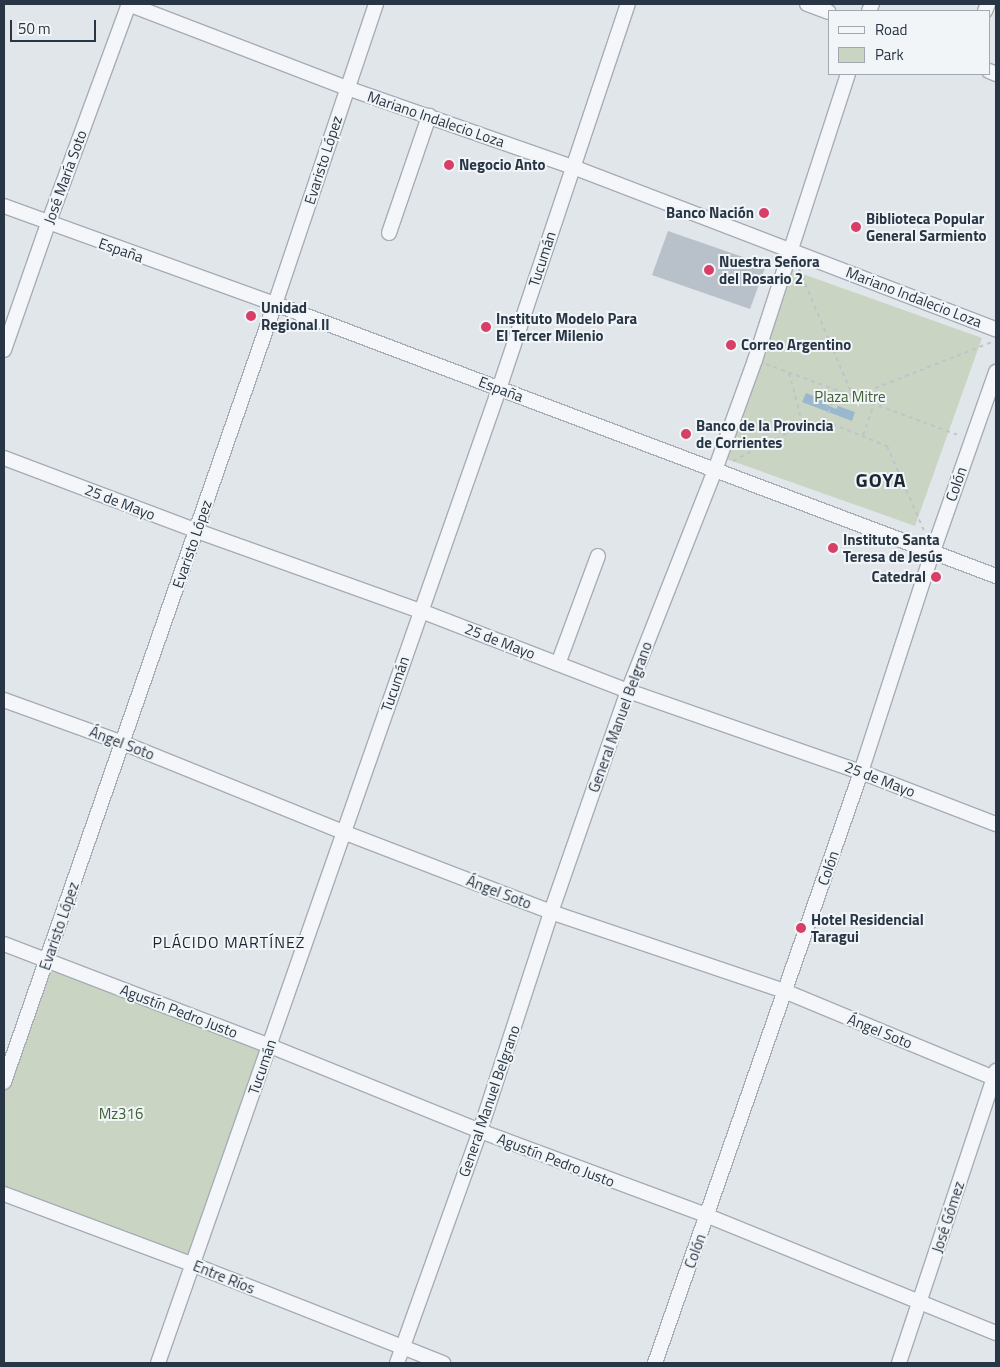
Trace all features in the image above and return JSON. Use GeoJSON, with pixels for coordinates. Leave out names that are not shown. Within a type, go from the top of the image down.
{"type":"FeatureCollection","features":[{"type":"Feature","properties":{"kind":"street","name":"Mariano Indalecio Loza"},"geometry":{"type":"LineString","coordinates":[[129,4],[347,88],[573,167],[996,329]]}},
{"type":"Feature","properties":{"kind":"street","name":"José María Soto"},"geometry":{"type":"LineString","coordinates":[[4,350],[129,4]]}},
{"type":"Feature","properties":{"kind":"street","name":"Evaristo López"},"geometry":{"type":"LineString","coordinates":[[4,1082],[48,961],[197,531],[376,4]]}},
{"type":"Feature","properties":{"kind":"street","name":"Tucumán"},"geometry":{"type":"LineString","coordinates":[[158,1363],[194,1265],[343,832],[499,389],[628,4]]}},
{"type":"Feature","properties":{"kind":"street"},"geometry":{"type":"LineString","coordinates":[[807,4],[828,12]]}},
{"type":"Feature","properties":{"kind":"street","name":"General Manuel Belgrano"},"geometry":{"type":"LineString","coordinates":[[397,1363],[480,1131],[551,912],[628,691],[715,470],[755,360],[848,75]]}},
{"type":"Feature","properties":{"kind":"street"},"geometry":{"type":"LineString","coordinates":[[389,233],[429,116]]}},
{"type":"Feature","properties":{"kind":"street","name":"España"},"geometry":{"type":"LineString","coordinates":[[4,206],[48,224],[275,304],[996,576]]}},
{"type":"Feature","properties":{"kind":"street","name":"Colón"},"geometry":{"type":"LineString","coordinates":[[655,1363],[862,772],[933,551],[996,372]]}},
{"type":"Feature","properties":{"kind":"street","name":"25 de Mayo"},"geometry":{"type":"LineString","coordinates":[[4,458],[197,531],[421,611],[628,691],[862,772],[996,824]]}},
{"type":"Feature","properties":{"kind":"street"},"geometry":{"type":"LineString","coordinates":[[558,664],[598,556]]}},
{"type":"Feature","properties":{"kind":"street","name":"Ángel Soto"},"geometry":{"type":"LineString","coordinates":[[4,700],[123,743],[343,832],[551,912],[784,991],[996,1076]]}},
{"type":"Feature","properties":{"kind":"street","name":"Agustín Pedro Justo"},"geometry":{"type":"LineString","coordinates":[[4,944],[270,1046],[480,1131],[708,1216],[996,1332]]}},
{"type":"Feature","properties":{"kind":"street","name":"José Gómez"},"geometry":{"type":"LineString","coordinates":[[898,1363],[996,1076]]}},
{"type":"Feature","properties":{"kind":"street","name":"Entre Ríos"},"geometry":{"type":"LineString","coordinates":[[4,1194],[194,1265],[443,1363]]}},
{"type":"Feature","properties":{"kind":"path"},"geometry":{"type":"LineString","coordinates":[[798,269],[853,397]]}},
{"type":"Feature","properties":{"kind":"path"},"geometry":{"type":"LineString","coordinates":[[853,397],[996,340]]}},
{"type":"Feature","properties":{"kind":"path"},"geometry":{"type":"LineString","coordinates":[[755,360],[972,439]]}},
{"type":"Feature","properties":{"kind":"path"},"geometry":{"type":"LineString","coordinates":[[789,373],[803,425]]}},
{"type":"Feature","properties":{"kind":"path"},"geometry":{"type":"LineString","coordinates":[[825,420],[837,391]]}},
{"type":"Feature","properties":{"kind":"path"},"geometry":{"type":"LineString","coordinates":[[862,436],[874,404]]}},
{"type":"Feature","properties":{"kind":"path"},"geometry":{"type":"LineString","coordinates":[[715,470],[803,425],[825,420],[887,446],[933,551]]}},
{"type":"Feature","properties":{"kind":"green space","name":"Plaza Mitre"},"geometry":{"type":"Polygon","coordinates":[[[786,268],[982,338],[915,526],[718,456],[786,268]]]}},
{"type":"Feature","properties":{"kind":"green space","name":"Mz316"},"geometry":{"type":"Polygon","coordinates":[[[47,961],[270,1046],[194,1265],[4,1194],[4,1082],[47,961]]]}},
{"type":"Feature","properties":{"kind":"water"},"geometry":{"type":"Polygon","coordinates":[[[806,393],[824,400],[823,403],[836,409],[838,406],[855,412],[852,421],[802,402],[806,393]]]}},
{"type":"Feature","properties":{"kind":"building","name":"Nuestra Señora del Rosario 2"},"geometry":{"type":"Polygon","coordinates":[[[668,231],[766,265],[750,309],[652,275],[668,231]]]}},
{"type":"Feature","properties":{"kind":"place","name":"Negocio Anto"},"geometry":{"type":"Point","coordinates":[449,165]}},
{"type":"Feature","properties":{"kind":"place","name":"Banco Nación"},"geometry":{"type":"Point","coordinates":[764,213]}},
{"type":"Feature","properties":{"kind":"place","name":"Biblioteca Popular General Sarmiento"},"geometry":{"type":"Point","coordinates":[856,227]}},
{"type":"Feature","properties":{"kind":"place","name":"Nuestra Señora del Rosario 2"},"geometry":{"type":"Point","coordinates":[709,270]}},
{"type":"Feature","properties":{"kind":"place","name":"Unidad Regional II"},"geometry":{"type":"Point","coordinates":[251,316]}},
{"type":"Feature","properties":{"kind":"place","name":"Instituto Modelo Para El Tercer Milenio"},"geometry":{"type":"Point","coordinates":[486,327]}},
{"type":"Feature","properties":{"kind":"place","name":"Correo Argentino"},"geometry":{"type":"Point","coordinates":[731,345]}},
{"type":"Feature","properties":{"kind":"place","name":"Banco de la Provincia de Corrientes"},"geometry":{"type":"Point","coordinates":[686,434]}},
{"type":"Feature","properties":{"kind":"place","name":"Instituto Santa Teresa de Jesús"},"geometry":{"type":"Point","coordinates":[833,548]}},
{"type":"Feature","properties":{"kind":"place","name":"Catedral"},"geometry":{"type":"Point","coordinates":[936,577]}},
{"type":"Feature","properties":{"kind":"place","name":"Hotel Residencial Taragui"},"geometry":{"type":"Point","coordinates":[801,928]}},
{"type":"Feature","properties":{"kind":"district","name":"GOYA"},"geometry":{"type":"Point","coordinates":[881,479]}},
{"type":"Feature","properties":{"kind":"district","name":"PLÁCIDO MARTÍNEZ"},"geometry":{"type":"Point","coordinates":[229,942]}}]}
